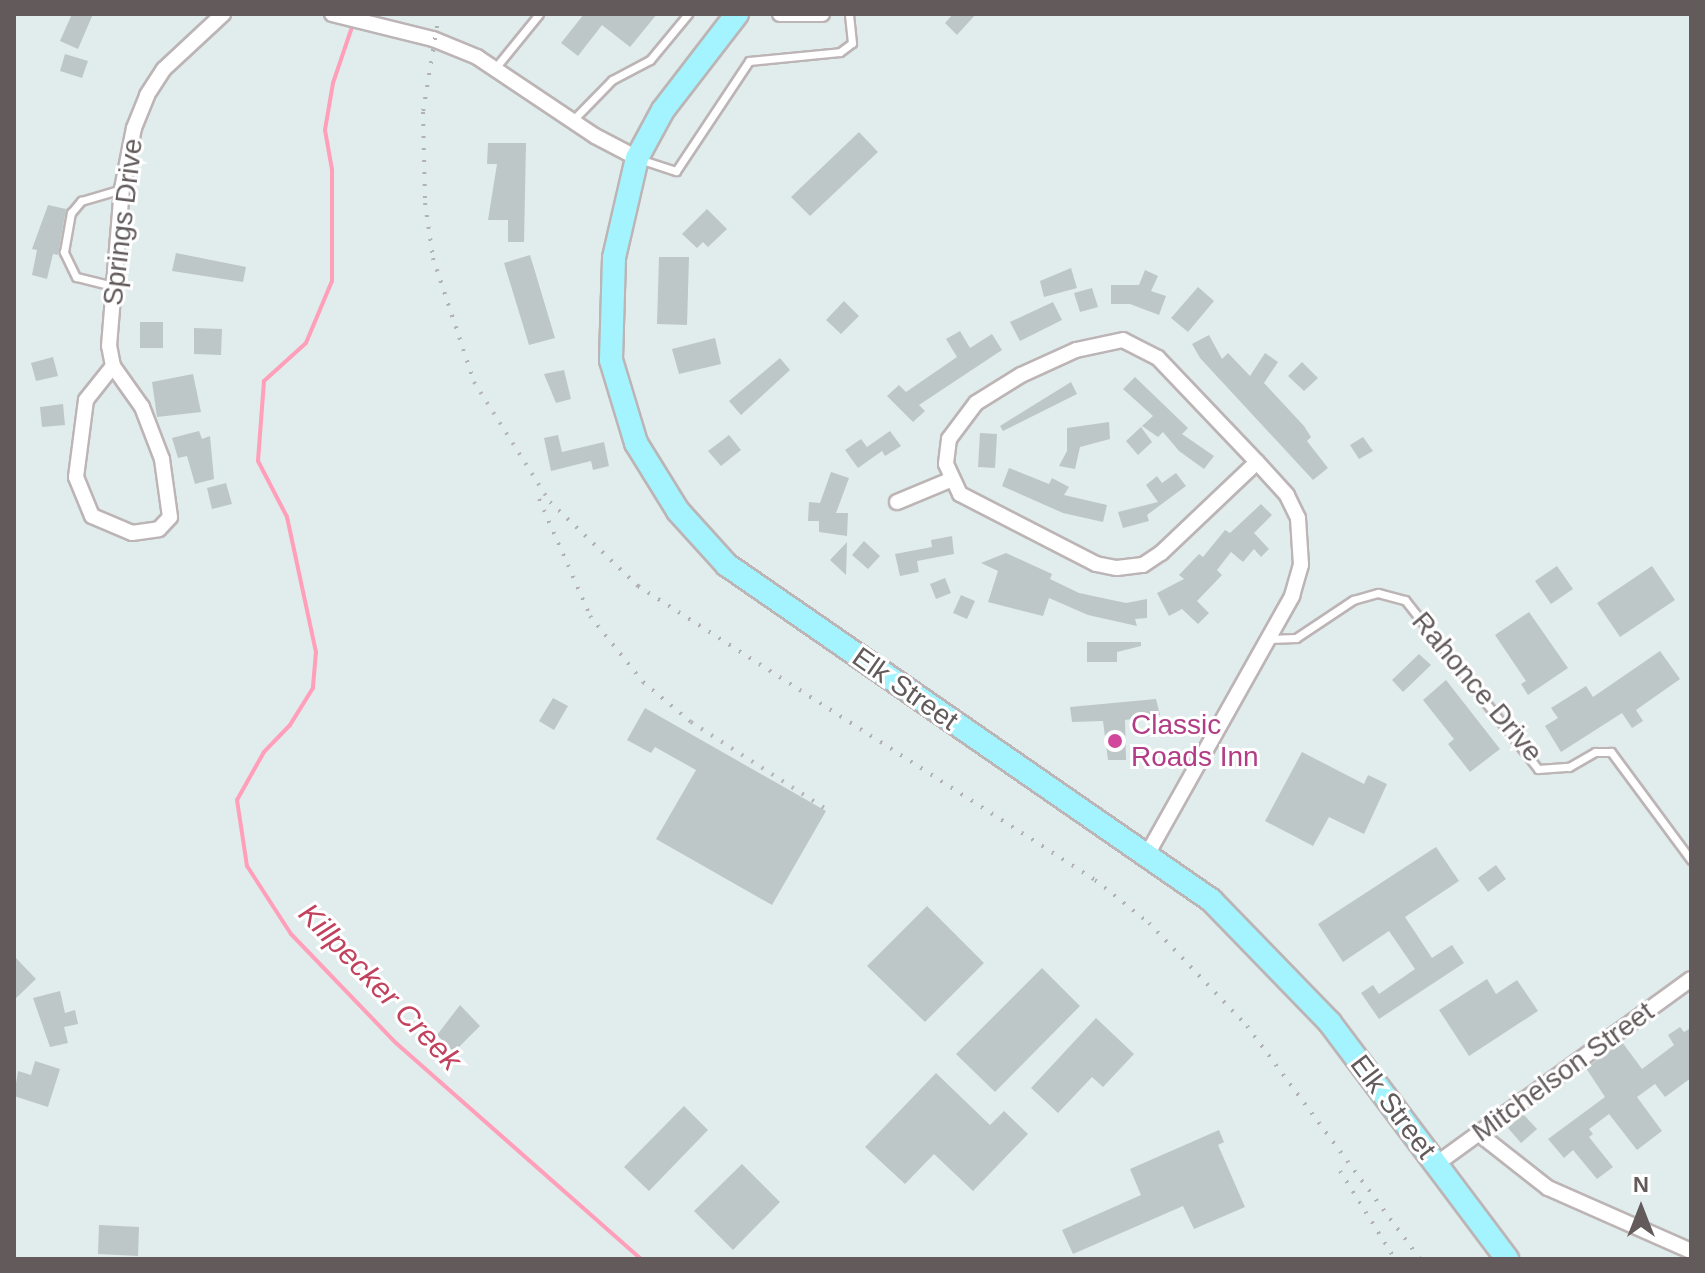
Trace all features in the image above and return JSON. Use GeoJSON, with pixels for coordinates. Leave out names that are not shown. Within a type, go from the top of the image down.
{"type":"FeatureCollection","features":[{"type":"Feature","properties":{"kind":"main road","name":"Elk Street"},"geometry":{"type":"LineString","coordinates":[[737,14],[663,110],[637,158],[614,258],[611,360],[636,443],[678,511],[727,565],[1148,853],[1211,900],[1264,949],[1330,1023],[1507,1259]]}},
{"type":"Feature","properties":{"kind":"street","name":"Springs Drive"},"geometry":{"type":"LineString","coordinates":[[113,366],[109,346],[122,189],[134,128],[147,95],[164,69],[223,14]]}},
{"type":"Feature","properties":{"kind":"street"},"geometry":{"type":"LineString","coordinates":[[332,14],[433,39],[496,67],[573,120],[637,158]]}},
{"type":"Feature","properties":{"kind":"street"},"geometry":{"type":"LineString","coordinates":[[780,14],[822,14]]}},
{"type":"Feature","properties":{"kind":"street"},"geometry":{"type":"LineString","coordinates":[[1148,853],[1292,596],[1302,542],[1287,495],[1257,462],[1158,358],[1123,340],[1104,340],[1021,375],[976,403],[949,439],[950,480],[978,507],[1096,564],[1117,568],[1143,565],[1161,553],[1257,462]]}},
{"type":"Feature","properties":{"kind":"street"},"geometry":{"type":"LineString","coordinates":[[113,366],[142,407],[162,459],[170,517],[159,529],[132,533],[92,516],[76,477],[86,400],[113,366]]}},
{"type":"Feature","properties":{"kind":"street"},"geometry":{"type":"LineString","coordinates":[[897,502],[950,480]]}},
{"type":"Feature","properties":{"kind":"street","name":"Mitchelson Street"},"geometry":{"type":"LineString","coordinates":[[1435,1165],[1691,979]]}},
{"type":"Feature","properties":{"kind":"street"},"geometry":{"type":"LineString","coordinates":[[1478,1133],[1548,1188],[1691,1251]]}},
{"type":"Feature","properties":{"kind":"lane"},"geometry":{"type":"LineString","coordinates":[[496,67],[539,14]]}},
{"type":"Feature","properties":{"kind":"lane"},"geometry":{"type":"LineString","coordinates":[[573,120],[612,80],[650,60],[688,14]]}},
{"type":"Feature","properties":{"kind":"lane"},"geometry":{"type":"LineString","coordinates":[[637,158],[676,171],[749,61],[840,52],[852,43],[849,14]]}},
{"type":"Feature","properties":{"kind":"lane"},"geometry":{"type":"LineString","coordinates":[[114,286],[76,277],[64,252],[71,213],[81,201],[95,193],[122,189]]}},
{"type":"Feature","properties":{"kind":"lane","name":"Rahonce Drive"},"geometry":{"type":"LineString","coordinates":[[1269,639],[1296,638],[1353,600],[1378,593],[1405,600],[1538,769],[1569,767],[1595,752],[1611,752],[1691,860]]}},
{"type":"Feature","properties":{"kind":"building"},"geometry":{"type":"Polygon","coordinates":[[[72,14],[93,14],[78,49],[60,41],[72,14]]]}},
{"type":"Feature","properties":{"kind":"building"},"geometry":{"type":"Polygon","coordinates":[[[584,14],[657,14],[630,47],[602,25],[578,56],[561,43],[584,14]]]}},
{"type":"Feature","properties":{"kind":"building"},"geometry":{"type":"Polygon","coordinates":[[[953,14],[976,14],[957,35],[945,23],[953,14]]]}},
{"type":"Feature","properties":{"kind":"building"},"geometry":{"type":"Polygon","coordinates":[[[65,54],[88,61],[82,78],[60,71],[65,54]]]}},
{"type":"Feature","properties":{"kind":"building"},"geometry":{"type":"Polygon","coordinates":[[[859,132],[878,152],[810,216],[791,197],[859,132]]]}},
{"type":"Feature","properties":{"kind":"building"},"geometry":{"type":"Polygon","coordinates":[[[488,143],[526,143],[524,242],[508,242],[508,220],[488,220],[497,164],[487,164],[488,143]]]}},
{"type":"Feature","properties":{"kind":"building"},"geometry":{"type":"Polygon","coordinates":[[[48,205],[66,209],[58,255],[53,254],[47,279],[32,275],[37,250],[32,249],[48,205]]]}},
{"type":"Feature","properties":{"kind":"building"},"geometry":{"type":"Polygon","coordinates":[[[707,209],[727,229],[708,247],[703,242],[697,248],[682,234],[707,209]]]}},
{"type":"Feature","properties":{"kind":"building"},"geometry":{"type":"Polygon","coordinates":[[[176,253],[246,267],[243,282],[172,271],[176,253]]]}},
{"type":"Feature","properties":{"kind":"building"},"geometry":{"type":"Polygon","coordinates":[[[530,255],[555,338],[529,345],[504,263],[530,255]]]}},
{"type":"Feature","properties":{"kind":"building"},"geometry":{"type":"Polygon","coordinates":[[[659,257],[689,257],[687,325],[657,324],[659,257]]]}},
{"type":"Feature","properties":{"kind":"building"},"geometry":{"type":"Polygon","coordinates":[[[1071,268],[1077,288],[1044,297],[1040,281],[1071,268]]]}},
{"type":"Feature","properties":{"kind":"building"},"geometry":{"type":"Polygon","coordinates":[[[1145,270],[1158,276],[1151,291],[1166,296],[1159,315],[1130,304],[1111,304],[1111,285],[1139,285],[1145,270]]]}},
{"type":"Feature","properties":{"kind":"building"},"geometry":{"type":"Polygon","coordinates":[[[1198,287],[1214,301],[1188,332],[1171,318],[1198,287]]]}},
{"type":"Feature","properties":{"kind":"building"},"geometry":{"type":"Polygon","coordinates":[[[1092,288],[1098,307],[1080,312],[1074,293],[1092,288]]]}},
{"type":"Feature","properties":{"kind":"building"},"geometry":{"type":"Polygon","coordinates":[[[844,301],[859,316],[841,334],[826,320],[844,301]]]}},
{"type":"Feature","properties":{"kind":"building"},"geometry":{"type":"Polygon","coordinates":[[[1053,302],[1062,320],[1020,341],[1010,322],[1053,302]]]}},
{"type":"Feature","properties":{"kind":"building"},"geometry":{"type":"Polygon","coordinates":[[[140,322],[163,322],[163,348],[140,348],[140,322]]]}},
{"type":"Feature","properties":{"kind":"building"},"geometry":{"type":"Polygon","coordinates":[[[194,328],[222,329],[221,355],[194,354],[194,328]]]}},
{"type":"Feature","properties":{"kind":"building"},"geometry":{"type":"Polygon","coordinates":[[[960,331],[970,348],[992,334],[1002,350],[919,405],[925,411],[913,422],[887,396],[899,385],[906,392],[957,357],[946,339],[960,331]]]}},
{"type":"Feature","properties":{"kind":"building"},"geometry":{"type":"Polygon","coordinates":[[[1209,335],[1222,359],[1228,353],[1250,376],[1265,353],[1278,362],[1264,383],[1304,426],[1311,437],[1307,441],[1328,468],[1313,480],[1200,358],[1192,344],[1209,335]]]}},
{"type":"Feature","properties":{"kind":"building"},"geometry":{"type":"Polygon","coordinates":[[[715,338],[721,364],[679,374],[672,349],[715,338]]]}},
{"type":"Feature","properties":{"kind":"building"},"geometry":{"type":"Polygon","coordinates":[[[53,357],[58,376],[36,381],[31,363],[53,357]]]}},
{"type":"Feature","properties":{"kind":"building"},"geometry":{"type":"Polygon","coordinates":[[[780,358],[790,370],[741,415],[729,401],[780,358]]]}},
{"type":"Feature","properties":{"kind":"building"},"geometry":{"type":"Polygon","coordinates":[[[1302,362],[1318,378],[1304,391],[1288,376],[1302,362]]]}},
{"type":"Feature","properties":{"kind":"building"},"geometry":{"type":"Polygon","coordinates":[[[564,370],[571,399],[556,403],[544,374],[564,370]]]}},
{"type":"Feature","properties":{"kind":"building"},"geometry":{"type":"Polygon","coordinates":[[[193,374],[201,412],[157,417],[152,382],[193,374]]]}},
{"type":"Feature","properties":{"kind":"building"},"geometry":{"type":"Polygon","coordinates":[[[1135,377],[1188,428],[1182,434],[1214,456],[1204,469],[1179,451],[1163,432],[1158,437],[1142,426],[1153,416],[1123,389],[1135,377]]]}},
{"type":"Feature","properties":{"kind":"building"},"geometry":{"type":"Polygon","coordinates":[[[1071,382],[1077,394],[1003,431],[1000,426],[1071,382]]]}},
{"type":"Feature","properties":{"kind":"building"},"geometry":{"type":"Polygon","coordinates":[[[63,404],[65,425],[42,427],[40,407],[63,404]]]}},
{"type":"Feature","properties":{"kind":"building"},"geometry":{"type":"Polygon","coordinates":[[[1109,422],[1110,439],[1080,447],[1075,469],[1059,466],[1067,451],[1067,428],[1109,422]]]}},
{"type":"Feature","properties":{"kind":"building"},"geometry":{"type":"Polygon","coordinates":[[[1141,427],[1152,442],[1138,455],[1126,441],[1141,427]]]}},
{"type":"Feature","properties":{"kind":"building"},"geometry":{"type":"Polygon","coordinates":[[[199,431],[202,439],[210,436],[214,479],[195,484],[187,456],[178,458],[172,438],[199,431]]]}},
{"type":"Feature","properties":{"kind":"building"},"geometry":{"type":"Polygon","coordinates":[[[890,431],[901,446],[885,456],[882,451],[858,468],[845,450],[861,439],[867,447],[890,431]]]}},
{"type":"Feature","properties":{"kind":"building"},"geometry":{"type":"Polygon","coordinates":[[[980,433],[997,434],[995,468],[978,467],[980,433]]]}},
{"type":"Feature","properties":{"kind":"building"},"geometry":{"type":"Polygon","coordinates":[[[558,435],[562,452],[604,442],[609,466],[593,470],[591,461],[551,471],[544,438],[558,435]]]}},
{"type":"Feature","properties":{"kind":"building"},"geometry":{"type":"Polygon","coordinates":[[[729,435],[741,450],[721,466],[708,451],[729,435]]]}},
{"type":"Feature","properties":{"kind":"building"},"geometry":{"type":"Polygon","coordinates":[[[1363,437],[1373,451],[1359,459],[1350,445],[1363,437]]]}},
{"type":"Feature","properties":{"kind":"building"},"geometry":{"type":"Polygon","coordinates":[[[1009,468],[1049,484],[1052,478],[1069,487],[1064,495],[1107,505],[1103,522],[1063,513],[1002,486],[1009,468]]]}},
{"type":"Feature","properties":{"kind":"building"},"geometry":{"type":"Polygon","coordinates":[[[831,472],[849,478],[836,513],[848,513],[847,536],[819,532],[819,521],[808,521],[809,502],[820,503],[831,472]]]}},
{"type":"Feature","properties":{"kind":"building"},"geometry":{"type":"Polygon","coordinates":[[[1176,473],[1186,486],[1147,515],[1149,521],[1123,528],[1118,512],[1158,502],[1146,485],[1157,476],[1162,483],[1176,473]]]}},
{"type":"Feature","properties":{"kind":"building"},"geometry":{"type":"Polygon","coordinates":[[[226,483],[232,504],[212,509],[207,488],[226,483]]]}},
{"type":"Feature","properties":{"kind":"building"},"geometry":{"type":"Polygon","coordinates":[[[1261,504],[1272,515],[1254,533],[1269,549],[1261,557],[1254,549],[1243,562],[1231,552],[1217,570],[1222,575],[1197,601],[1209,613],[1198,624],[1182,609],[1169,616],[1157,593],[1184,579],[1179,575],[1199,554],[1203,557],[1225,530],[1230,533],[1261,504]]]}},
{"type":"Feature","properties":{"kind":"building"},"geometry":{"type":"Polygon","coordinates":[[[952,536],[954,554],[917,561],[919,572],[900,576],[895,554],[932,547],[931,540],[952,536]]]}},
{"type":"Feature","properties":{"kind":"building"},"geometry":{"type":"Polygon","coordinates":[[[864,541],[880,556],[868,569],[852,555],[864,541]]]}},
{"type":"Feature","properties":{"kind":"building"},"geometry":{"type":"Polygon","coordinates":[[[847,542],[846,575],[830,560],[847,542]]]}},
{"type":"Feature","properties":{"kind":"building"},"geometry":{"type":"Polygon","coordinates":[[[1006,553],[1052,574],[1050,579],[1079,593],[1126,603],[1147,599],[1147,618],[1135,619],[1137,626],[1088,615],[1049,598],[1043,616],[988,602],[998,571],[981,563],[1006,553]]]}},
{"type":"Feature","properties":{"kind":"building"},"geometry":{"type":"Polygon","coordinates":[[[1557,566],[1573,589],[1551,604],[1535,581],[1557,566]]]}},
{"type":"Feature","properties":{"kind":"building"},"geometry":{"type":"Polygon","coordinates":[[[1652,566],[1675,600],[1620,637],[1597,603],[1652,566]]]}},
{"type":"Feature","properties":{"kind":"building"},"geometry":{"type":"Polygon","coordinates":[[[945,578],[951,593],[936,599],[930,584],[945,578]]]}},
{"type":"Feature","properties":{"kind":"building"},"geometry":{"type":"Polygon","coordinates":[[[961,595],[975,601],[967,619],[953,613],[961,595]]]}},
{"type":"Feature","properties":{"kind":"building"},"geometry":{"type":"Polygon","coordinates":[[[1529,612],[1568,668],[1528,695],[1521,684],[1526,681],[1495,635],[1529,612]]]}},
{"type":"Feature","properties":{"kind":"building"},"geometry":{"type":"Polygon","coordinates":[[[1087,642],[1141,642],[1141,646],[1117,652],[1117,662],[1087,662],[1087,642]]]}},
{"type":"Feature","properties":{"kind":"building"},"geometry":{"type":"Polygon","coordinates":[[[1660,651],[1680,679],[1636,710],[1643,721],[1632,728],[1622,713],[1561,752],[1545,726],[1558,718],[1551,708],[1586,686],[1593,697],[1660,651]]]}},
{"type":"Feature","properties":{"kind":"building"},"geometry":{"type":"Polygon","coordinates":[[[1419,654],[1431,665],[1403,692],[1392,680],[1419,654]]]}},
{"type":"Feature","properties":{"kind":"building"},"geometry":{"type":"Polygon","coordinates":[[[1446,680],[1500,749],[1470,772],[1448,744],[1454,739],[1423,700],[1446,680]]]}},
{"type":"Feature","properties":{"kind":"building"},"geometry":{"type":"Polygon","coordinates":[[[553,698],[568,706],[554,730],[539,721],[553,698]]]}},
{"type":"Feature","properties":{"kind":"building","name":"Classic Roads Inn"},"geometry":{"type":"Polygon","coordinates":[[[1156,699],[1160,715],[1125,720],[1126,760],[1108,760],[1103,721],[1072,722],[1070,707],[1156,699]]]}},
{"type":"Feature","properties":{"kind":"building"},"geometry":{"type":"Polygon","coordinates":[[[645,708],[826,811],[772,905],[656,839],[696,770],[655,747],[651,753],[627,740],[645,708]]]}},
{"type":"Feature","properties":{"kind":"building"},"geometry":{"type":"Polygon","coordinates":[[[1302,752],[1364,784],[1368,775],[1387,784],[1364,834],[1329,817],[1313,846],[1265,821],[1302,752]]]}},
{"type":"Feature","properties":{"kind":"building"},"geometry":{"type":"Polygon","coordinates":[[[1436,847],[1459,881],[1405,917],[1432,958],[1452,945],[1464,963],[1379,1019],[1361,993],[1373,985],[1379,994],[1415,969],[1389,931],[1343,962],[1318,924],[1436,847]]]}},
{"type":"Feature","properties":{"kind":"building"},"geometry":{"type":"Polygon","coordinates":[[[1496,865],[1506,879],[1488,892],[1478,878],[1496,865]]]}},
{"type":"Feature","properties":{"kind":"building"},"geometry":{"type":"Polygon","coordinates":[[[927,906],[984,963],[925,1022],[867,966],[927,906]]]}},
{"type":"Feature","properties":{"kind":"building"},"geometry":{"type":"Polygon","coordinates":[[[14,956],[36,979],[14,1000],[14,956]]]}},
{"type":"Feature","properties":{"kind":"building"},"geometry":{"type":"Polygon","coordinates":[[[1042,968],[1080,1006],[995,1092],[956,1054],[1042,968]]]}},
{"type":"Feature","properties":{"kind":"building"},"geometry":{"type":"Polygon","coordinates":[[[1487,979],[1496,994],[1517,980],[1538,1011],[1469,1056],[1439,1010],[1487,979]]]}},
{"type":"Feature","properties":{"kind":"building"},"geometry":{"type":"Polygon","coordinates":[[[60,991],[65,1013],[75,1010],[78,1024],[64,1027],[68,1043],[50,1047],[33,998],[60,991]]]}},
{"type":"Feature","properties":{"kind":"building"},"geometry":{"type":"Polygon","coordinates":[[[460,1005],[480,1026],[454,1052],[437,1035],[460,1005]]]}},
{"type":"Feature","properties":{"kind":"building"},"geometry":{"type":"Polygon","coordinates":[[[1096,1018],[1134,1054],[1103,1087],[1092,1077],[1058,1113],[1031,1088],[1096,1018]]]}},
{"type":"Feature","properties":{"kind":"building"},"geometry":{"type":"Polygon","coordinates":[[[1680,1027],[1684,1032],[1691,1028],[1691,1078],[1665,1097],[1655,1084],[1637,1097],[1662,1131],[1637,1150],[1609,1114],[1589,1129],[1593,1134],[1589,1137],[1613,1167],[1597,1179],[1573,1150],[1564,1158],[1548,1139],[1605,1097],[1586,1068],[1622,1042],[1642,1069],[1674,1045],[1668,1035],[1680,1027]]]}},
{"type":"Feature","properties":{"kind":"building"},"geometry":{"type":"Polygon","coordinates":[[[35,1061],[60,1069],[48,1107],[14,1096],[18,1071],[31,1075],[35,1061]]]}},
{"type":"Feature","properties":{"kind":"building"},"geometry":{"type":"Polygon","coordinates":[[[936,1073],[990,1125],[1004,1111],[1028,1134],[973,1191],[934,1154],[905,1184],[865,1147],[936,1073]]]}},
{"type":"Feature","properties":{"kind":"building"},"geometry":{"type":"Polygon","coordinates":[[[684,1106],[708,1130],[649,1191],[624,1167],[684,1106]]]}},
{"type":"Feature","properties":{"kind":"building"},"geometry":{"type":"Polygon","coordinates":[[[1523,1114],[1537,1129],[1521,1143],[1508,1128],[1523,1114]]]}},
{"type":"Feature","properties":{"kind":"building"},"geometry":{"type":"Polygon","coordinates":[[[1219,1130],[1224,1142],[1218,1145],[1245,1207],[1194,1229],[1183,1206],[1073,1254],[1062,1230],[1141,1195],[1130,1169],[1219,1130]]]}},
{"type":"Feature","properties":{"kind":"building"},"geometry":{"type":"Polygon","coordinates":[[[742,1164],[780,1202],[733,1250],[694,1211],[742,1164]]]}},
{"type":"Feature","properties":{"kind":"building"},"geometry":{"type":"Polygon","coordinates":[[[99,1225],[139,1227],[138,1256],[98,1254],[99,1225]]]}},
{"type":"Feature","properties":{"kind":"waterway","name":"Killpecker Creek"},"geometry":{"type":"LineString","coordinates":[[353,24],[333,83],[325,130],[332,169],[332,281],[306,343],[264,381],[258,461],[287,517],[316,652],[313,688],[290,725],[264,752],[237,800],[247,866],[291,934],[396,1043],[641,1259]]}},
{"type":"Feature","properties":{"kind":"railway"},"geometry":{"type":"LineString","coordinates":[[439,14],[423,112],[425,203],[433,258],[474,382],[550,502],[638,586],[1095,880],[1149,923],[1247,1026],[1420,1259]]}},
{"type":"Feature","properties":{"kind":"railway"},"geometry":{"type":"LineString","coordinates":[[539,499],[590,616],[643,682],[691,722],[826,809]]}},
{"type":"Feature","properties":{"kind":"railway"},"geometry":{"type":"LineString","coordinates":[[1340,1171],[1395,1259]]}},
{"type":"Feature","properties":{"kind":"place","name":"Classic Roads Inn"},"geometry":{"type":"Point","coordinates":[1115,741]}}]}
